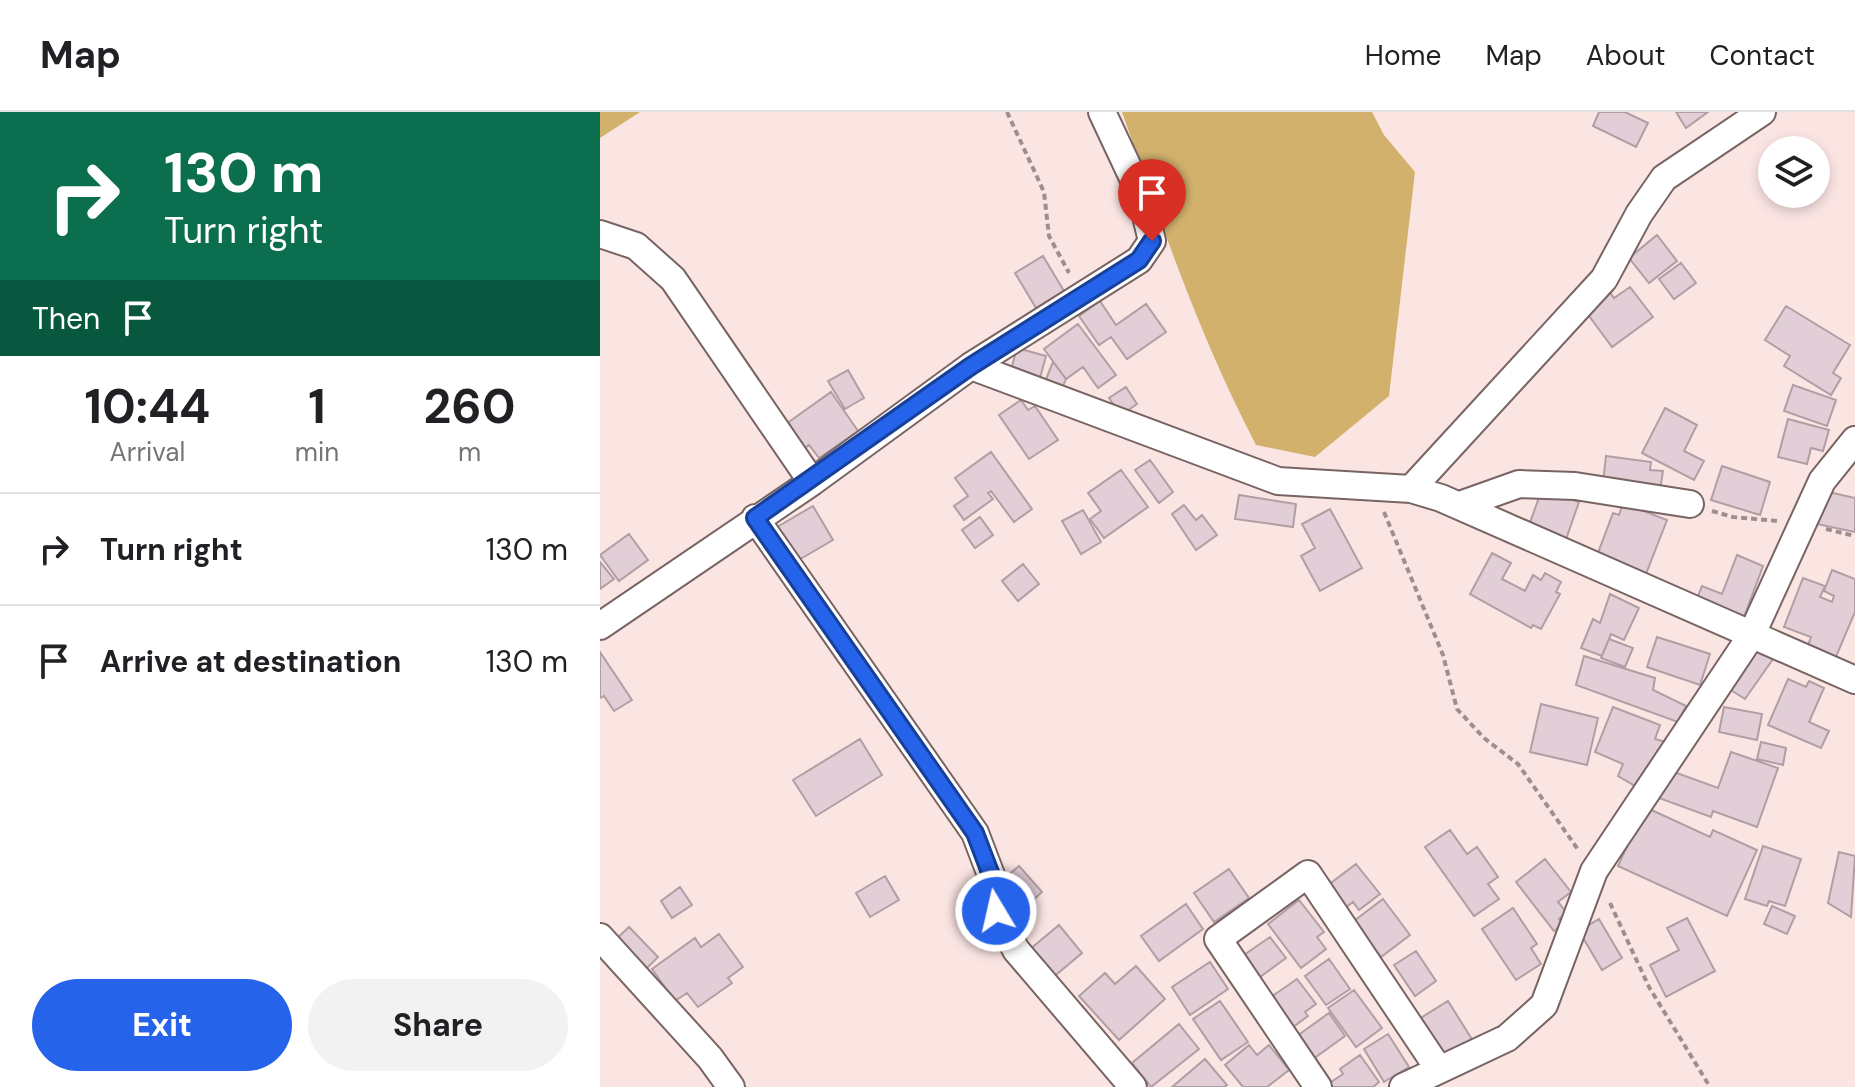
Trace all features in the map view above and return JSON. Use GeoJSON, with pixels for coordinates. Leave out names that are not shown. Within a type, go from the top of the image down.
{"type":"FeatureCollection","features":[{"type":"Feature","properties":{"kind":"street"},"geometry":{"type":"LineString","coordinates":[[600,626],[812,482],[971,366],[1139,260],[1152,241],[1141,195],[1102,112]]}},
{"type":"Feature","properties":{"kind":"street"},"geometry":{"type":"LineString","coordinates":[[1411,489],[1604,279],[1639,214],[1664,178],[1762,112]]}},
{"type":"Feature","properties":{"kind":"street"},"geometry":{"type":"LineString","coordinates":[[600,234],[636,246],[673,279],[812,482]]}},
{"type":"Feature","properties":{"kind":"street"},"geometry":{"type":"LineString","coordinates":[[971,366],[1278,481],[1411,489],[1460,505],[1855,680]]}},
{"type":"Feature","properties":{"kind":"street"},"geometry":{"type":"LineString","coordinates":[[1403,1087],[1507,1038],[1544,1005],[1594,871],[1751,636],[1822,481],[1855,440]]}},
{"type":"Feature","properties":{"kind":"street"},"geometry":{"type":"LineString","coordinates":[[1460,505],[1519,484],[1575,486],[1690,504]]}},
{"type":"Feature","properties":{"kind":"street"},"geometry":{"type":"LineString","coordinates":[[755,518],[975,833],[991,875],[996,911],[1016,950],[1133,1087]]}},
{"type":"Feature","properties":{"kind":"street"},"geometry":{"type":"LineString","coordinates":[[1318,1087],[1218,939],[1308,874],[1438,1068]]}},
{"type":"Feature","properties":{"kind":"street"},"geometry":{"type":"LineString","coordinates":[[600,937],[710,1058],[731,1087]]}},
{"type":"Feature","properties":{"kind":"path"},"geometry":{"type":"LineString","coordinates":[[1007,112],[1044,192],[1049,236],[1081,297]]}},
{"type":"Feature","properties":{"kind":"path"},"geometry":{"type":"LineString","coordinates":[[1373,486],[1443,655],[1457,709],[1484,738],[1518,764],[1594,871],[1649,987],[1710,1087]]}},
{"type":"Feature","properties":{"kind":"path"},"geometry":{"type":"LineString","coordinates":[[1690,504],[1733,517],[1803,523]]}},
{"type":"Feature","properties":{"kind":"shaded area"},"geometry":{"type":"Polygon","coordinates":[[[600,112],[640,112],[600,138],[600,112]]]}},
{"type":"Feature","properties":{"kind":"shaded area"},"geometry":{"type":"Polygon","coordinates":[[[1122,112],[1372,112],[1384,135],[1415,172],[1389,396],[1315,457],[1256,445],[1200,323],[1122,112]]]}},
{"type":"Feature","properties":{"kind":"building"},"geometry":{"type":"Polygon","coordinates":[[[1599,112],[1625,112],[1648,123],[1636,147],[1593,126],[1599,112]]]}},
{"type":"Feature","properties":{"kind":"building"},"geometry":{"type":"Polygon","coordinates":[[[1676,112],[1708,112],[1686,128],[1676,112]]]}},
{"type":"Feature","properties":{"kind":"building"},"geometry":{"type":"Polygon","coordinates":[[[1657,235],[1677,261],[1649,283],[1629,258],[1657,235]]]}},
{"type":"Feature","properties":{"kind":"building"},"geometry":{"type":"Polygon","coordinates":[[[1043,256],[1064,291],[1036,308],[1015,273],[1043,256]]]}},
{"type":"Feature","properties":{"kind":"building"},"geometry":{"type":"Polygon","coordinates":[[[1681,263],[1696,283],[1674,299],[1659,279],[1681,263]]]}},
{"type":"Feature","properties":{"kind":"building"},"geometry":{"type":"Polygon","coordinates":[[[1606,287],[1614,298],[1630,287],[1653,317],[1612,347],[1581,305],[1606,287]]]}},
{"type":"Feature","properties":{"kind":"building"},"geometry":{"type":"Polygon","coordinates":[[[1100,301],[1116,325],[1146,304],[1166,332],[1127,359],[1111,337],[1099,345],[1079,316],[1100,301]]]}},
{"type":"Feature","properties":{"kind":"building"},"geometry":{"type":"Polygon","coordinates":[[[1786,306],[1850,345],[1833,373],[1841,378],[1831,395],[1784,366],[1790,356],[1765,340],[1786,306]]]}},
{"type":"Feature","properties":{"kind":"building"},"geometry":{"type":"Polygon","coordinates":[[[1078,324],[1116,375],[1098,388],[1083,367],[1066,379],[1044,349],[1078,324]]]}},
{"type":"Feature","properties":{"kind":"building"},"geometry":{"type":"Polygon","coordinates":[[[1017,348],[1046,356],[1038,385],[1009,377],[1017,348]]]}},
{"type":"Feature","properties":{"kind":"building"},"geometry":{"type":"Polygon","coordinates":[[[1053,362],[1066,379],[1061,391],[1044,384],[1053,362]]]}},
{"type":"Feature","properties":{"kind":"building"},"geometry":{"type":"Polygon","coordinates":[[[848,370],[864,398],[845,409],[828,381],[848,370]]]}},
{"type":"Feature","properties":{"kind":"building"},"geometry":{"type":"Polygon","coordinates":[[[1793,385],[1836,400],[1827,426],[1784,411],[1793,385]]]}},
{"type":"Feature","properties":{"kind":"building"},"geometry":{"type":"Polygon","coordinates":[[[1126,387],[1137,404],[1121,415],[1109,398],[1126,387]]]}},
{"type":"Feature","properties":{"kind":"building"},"geometry":{"type":"Polygon","coordinates":[[[831,392],[858,431],[819,458],[809,445],[797,454],[779,429],[831,392]]]}},
{"type":"Feature","properties":{"kind":"building"},"geometry":{"type":"Polygon","coordinates":[[[1021,400],[1028,410],[1035,406],[1058,440],[1029,459],[999,415],[1021,400]]]}},
{"type":"Feature","properties":{"kind":"building"},"geometry":{"type":"Polygon","coordinates":[[[1665,408],[1697,425],[1684,451],[1704,461],[1694,480],[1642,453],[1665,408]]]}},
{"type":"Feature","properties":{"kind":"building"},"geometry":{"type":"Polygon","coordinates":[[[1788,419],[1829,430],[1823,451],[1811,448],[1807,464],[1778,457],[1788,419]]]}},
{"type":"Feature","properties":{"kind":"building"},"geometry":{"type":"Polygon","coordinates":[[[991,452],[1032,509],[1014,522],[991,491],[988,493],[993,499],[964,520],[954,506],[968,496],[955,478],[991,452]]]}},
{"type":"Feature","properties":{"kind":"building"},"geometry":{"type":"Polygon","coordinates":[[[1606,456],[1651,462],[1650,470],[1663,471],[1660,490],[1603,483],[1606,456]]]}},
{"type":"Feature","properties":{"kind":"building"},"geometry":{"type":"Polygon","coordinates":[[[1150,460],[1173,492],[1159,503],[1135,470],[1150,460]]]}},
{"type":"Feature","properties":{"kind":"building"},"geometry":{"type":"Polygon","coordinates":[[[1722,466],[1770,482],[1760,515],[1711,500],[1722,466]]]}},
{"type":"Feature","properties":{"kind":"building"},"geometry":{"type":"Polygon","coordinates":[[[1121,470],[1148,507],[1104,538],[1090,519],[1101,511],[1088,493],[1121,470]]]}},
{"type":"Feature","properties":{"kind":"building"},"geometry":{"type":"Polygon","coordinates":[[[1542,489],[1579,502],[1564,545],[1527,531],[1542,489]]]}},
{"type":"Feature","properties":{"kind":"building"},"geometry":{"type":"Polygon","coordinates":[[[1824,491],[1855,498],[1855,532],[1817,524],[1824,491]]]}},
{"type":"Feature","properties":{"kind":"building"},"geometry":{"type":"Polygon","coordinates":[[[1239,495],[1296,504],[1293,527],[1235,519],[1239,495]]]}},
{"type":"Feature","properties":{"kind":"building"},"geometry":{"type":"Polygon","coordinates":[[[1623,503],[1667,520],[1644,579],[1595,561],[1613,513],[1619,515],[1623,503]]]}},
{"type":"Feature","properties":{"kind":"building"},"geometry":{"type":"Polygon","coordinates":[[[1184,505],[1196,520],[1202,515],[1217,535],[1196,550],[1172,514],[1184,505]]]}},
{"type":"Feature","properties":{"kind":"building"},"geometry":{"type":"Polygon","coordinates":[[[813,506],[833,540],[797,561],[777,527],[813,506]]]}},
{"type":"Feature","properties":{"kind":"building"},"geometry":{"type":"Polygon","coordinates":[[[1330,509],[1362,568],[1320,591],[1301,556],[1315,548],[1302,524],[1330,509]]]}},
{"type":"Feature","properties":{"kind":"building"},"geometry":{"type":"Polygon","coordinates":[[[1083,510],[1101,542],[1081,554],[1062,521],[1083,510]]]}},
{"type":"Feature","properties":{"kind":"building"},"geometry":{"type":"Polygon","coordinates":[[[980,517],[993,535],[975,548],[962,530],[980,517]]]}},
{"type":"Feature","properties":{"kind":"building"},"geometry":{"type":"Polygon","coordinates":[[[629,534],[648,560],[619,581],[600,555],[629,534]]]}},
{"type":"Feature","properties":{"kind":"building"},"geometry":{"type":"Polygon","coordinates":[[[1492,553],[1511,563],[1502,579],[1525,591],[1533,575],[1541,580],[1545,573],[1561,582],[1556,592],[1560,594],[1541,629],[1533,625],[1531,628],[1470,594],[1492,553]]]}},
{"type":"Feature","properties":{"kind":"building"},"geometry":{"type":"Polygon","coordinates":[[[1737,555],[1763,566],[1741,625],[1694,606],[1702,586],[1722,594],[1737,555]]]}},
{"type":"Feature","properties":{"kind":"building"},"geometry":{"type":"Polygon","coordinates":[[[600,562],[614,579],[600,589],[600,562]]]}},
{"type":"Feature","properties":{"kind":"building"},"geometry":{"type":"Polygon","coordinates":[[[1023,564],[1039,584],[1018,601],[1002,581],[1023,564]]]}},
{"type":"Feature","properties":{"kind":"building"},"geometry":{"type":"Polygon","coordinates":[[[1832,570],[1855,579],[1855,612],[1835,659],[1807,648],[1811,637],[1784,627],[1803,578],[1825,586],[1820,597],[1832,602],[1834,596],[1824,591],[1832,570]]]}},
{"type":"Feature","properties":{"kind":"building"},"geometry":{"type":"Polygon","coordinates":[[[1610,594],[1639,608],[1624,640],[1611,634],[1602,656],[1581,648],[1593,619],[1600,623],[1610,594]]]}},
{"type":"Feature","properties":{"kind":"building"},"geometry":{"type":"Polygon","coordinates":[[[1657,637],[1710,654],[1700,685],[1647,667],[1657,637]]]}},
{"type":"Feature","properties":{"kind":"building"},"geometry":{"type":"Polygon","coordinates":[[[1609,639],[1633,648],[1625,667],[1601,658],[1609,639]]]}},
{"type":"Feature","properties":{"kind":"building"},"geometry":{"type":"Polygon","coordinates":[[[1753,646],[1773,659],[1745,699],[1726,687],[1753,646]]]}},
{"type":"Feature","properties":{"kind":"building"},"geometry":{"type":"Polygon","coordinates":[[[600,652],[632,700],[614,711],[604,696],[600,698],[600,652]]]}},
{"type":"Feature","properties":{"kind":"building"},"geometry":{"type":"Polygon","coordinates":[[[1584,656],[1655,678],[1653,690],[1686,706],[1678,722],[1576,685],[1584,656]]]}},
{"type":"Feature","properties":{"kind":"building"},"geometry":{"type":"Polygon","coordinates":[[[1788,679],[1806,687],[1809,681],[1824,688],[1809,722],[1829,731],[1821,748],[1768,725],[1788,679]]]}},
{"type":"Feature","properties":{"kind":"building"},"geometry":{"type":"Polygon","coordinates":[[[1541,704],[1598,718],[1587,765],[1530,752],[1541,704]]]}},
{"type":"Feature","properties":{"kind":"building"},"geometry":{"type":"Polygon","coordinates":[[[1613,707],[1660,725],[1655,739],[1666,742],[1642,790],[1618,776],[1623,764],[1595,752],[1613,707]]]}},
{"type":"Feature","properties":{"kind":"building"},"geometry":{"type":"Polygon","coordinates":[[[1724,707],[1762,714],[1757,740],[1719,732],[1724,707]]]}},
{"type":"Feature","properties":{"kind":"building"},"geometry":{"type":"Polygon","coordinates":[[[860,739],[882,775],[816,816],[793,780],[860,739]]]}},
{"type":"Feature","properties":{"kind":"building"},"geometry":{"type":"Polygon","coordinates":[[[1761,742],[1786,748],[1783,765],[1757,759],[1761,742]]]}},
{"type":"Feature","properties":{"kind":"building"},"geometry":{"type":"Polygon","coordinates":[[[1731,752],[1778,768],[1757,827],[1713,811],[1711,817],[1656,797],[1666,769],[1718,788],[1731,752]]]}},
{"type":"Feature","properties":{"kind":"building"},"geometry":{"type":"Polygon","coordinates":[[[1645,807],[1710,837],[1713,830],[1757,850],[1727,916],[1618,866],[1645,807]]]}},
{"type":"Feature","properties":{"kind":"building"},"geometry":{"type":"Polygon","coordinates":[[[1450,830],[1467,854],[1477,847],[1498,877],[1488,884],[1499,899],[1474,916],[1425,847],[1450,830]]]}},
{"type":"Feature","properties":{"kind":"building"},"geometry":{"type":"Polygon","coordinates":[[[1763,846],[1801,859],[1785,906],[1769,901],[1767,906],[1745,899],[1763,846]]]}},
{"type":"Feature","properties":{"kind":"building"},"geometry":{"type":"Polygon","coordinates":[[[1839,852],[1855,856],[1851,917],[1828,903],[1839,852]]]}},
{"type":"Feature","properties":{"kind":"building"},"geometry":{"type":"Polygon","coordinates":[[[1545,859],[1571,892],[1558,902],[1567,913],[1559,919],[1563,924],[1554,931],[1516,882],[1545,859]]]}},
{"type":"Feature","properties":{"kind":"building"},"geometry":{"type":"Polygon","coordinates":[[[1356,864],[1380,894],[1359,910],[1353,902],[1345,908],[1327,886],[1356,864]]]}},
{"type":"Feature","properties":{"kind":"building"},"geometry":{"type":"Polygon","coordinates":[[[1019,866],[1042,892],[1013,918],[1000,904],[997,885],[1019,866]]]}},
{"type":"Feature","properties":{"kind":"building"},"geometry":{"type":"Polygon","coordinates":[[[1229,869],[1249,898],[1214,922],[1194,893],[1229,869]]]}},
{"type":"Feature","properties":{"kind":"building"},"geometry":{"type":"Polygon","coordinates":[[[885,876],[899,900],[870,917],[856,893],[885,876]]]}},
{"type":"Feature","properties":{"kind":"building"},"geometry":{"type":"Polygon","coordinates":[[[680,887],[692,905],[672,918],[661,901],[680,887]]]}},
{"type":"Feature","properties":{"kind":"building"},"geometry":{"type":"Polygon","coordinates":[[[1383,899],[1410,935],[1381,957],[1354,921],[1383,899]]]}},
{"type":"Feature","properties":{"kind":"building"},"geometry":{"type":"Polygon","coordinates":[[[1299,900],[1324,932],[1317,937],[1326,949],[1301,968],[1268,924],[1299,900]]]}},
{"type":"Feature","properties":{"kind":"building"},"geometry":{"type":"Polygon","coordinates":[[[1186,904],[1203,929],[1159,961],[1141,936],[1186,904]]]}},
{"type":"Feature","properties":{"kind":"building"},"geometry":{"type":"Polygon","coordinates":[[[1772,906],[1795,916],[1787,934],[1764,924],[1772,906]]]}},
{"type":"Feature","properties":{"kind":"building"},"geometry":{"type":"Polygon","coordinates":[[[1513,908],[1537,944],[1531,948],[1541,964],[1516,980],[1482,929],[1513,908]]]}},
{"type":"Feature","properties":{"kind":"building"},"geometry":{"type":"Polygon","coordinates":[[[1687,918],[1715,971],[1666,997],[1650,965],[1679,950],[1667,928],[1687,918]]]}},
{"type":"Feature","properties":{"kind":"building"},"geometry":{"type":"Polygon","coordinates":[[[1599,919],[1622,958],[1602,970],[1579,931],[1599,919]]]}},
{"type":"Feature","properties":{"kind":"building"},"geometry":{"type":"Polygon","coordinates":[[[1059,925],[1082,953],[1051,979],[1028,951],[1059,925]]]}},
{"type":"Feature","properties":{"kind":"building"},"geometry":{"type":"Polygon","coordinates":[[[629,927],[658,957],[641,974],[612,943],[629,927]]]}},
{"type":"Feature","properties":{"kind":"building"},"geometry":{"type":"Polygon","coordinates":[[[719,934],[743,967],[728,978],[732,983],[698,1007],[687,993],[675,1001],[652,969],[695,938],[701,947],[719,934]]]}},
{"type":"Feature","properties":{"kind":"building"},"geometry":{"type":"Polygon","coordinates":[[[1270,937],[1286,958],[1260,977],[1244,955],[1270,937]]]}},
{"type":"Feature","properties":{"kind":"building"},"geometry":{"type":"Polygon","coordinates":[[[1416,951],[1436,981],[1415,996],[1394,965],[1416,951]]]}},
{"type":"Feature","properties":{"kind":"building"},"geometry":{"type":"Polygon","coordinates":[[[1329,959],[1350,989],[1326,1005],[1305,976],[1329,959]]]}},
{"type":"Feature","properties":{"kind":"building"},"geometry":{"type":"Polygon","coordinates":[[[1210,962],[1228,989],[1190,1015],[1172,987],[1210,962]]]}},
{"type":"Feature","properties":{"kind":"building"},"geometry":{"type":"Polygon","coordinates":[[[1136,966],[1165,999],[1119,1040],[1079,996],[1105,973],[1115,984],[1136,966]]]}},
{"type":"Feature","properties":{"kind":"building"},"geometry":{"type":"Polygon","coordinates":[[[1297,979],[1316,1004],[1305,1012],[1308,1016],[1293,1027],[1271,997],[1297,979]]]}},
{"type":"Feature","properties":{"kind":"building"},"geometry":{"type":"Polygon","coordinates":[[[1354,990],[1382,1028],[1356,1047],[1328,1008],[1354,990]]]}},
{"type":"Feature","properties":{"kind":"building"},"geometry":{"type":"Polygon","coordinates":[[[1220,1001],[1248,1042],[1221,1060],[1193,1019],[1220,1001]]]}},
{"type":"Feature","properties":{"kind":"building"},"geometry":{"type":"Polygon","coordinates":[[[1448,1001],[1473,1041],[1443,1059],[1419,1019],[1448,1001]]]}},
{"type":"Feature","properties":{"kind":"building"},"geometry":{"type":"Polygon","coordinates":[[[1329,1013],[1345,1036],[1313,1059],[1297,1036],[1329,1013]]]}},
{"type":"Feature","properties":{"kind":"building"},"geometry":{"type":"Polygon","coordinates":[[[1179,1024],[1199,1049],[1151,1087],[1132,1063],[1179,1024]]]}},
{"type":"Feature","properties":{"kind":"building"},"geometry":{"type":"Polygon","coordinates":[[[1388,1034],[1409,1067],[1384,1082],[1364,1049],[1388,1034]]]}},
{"type":"Feature","properties":{"kind":"building"},"geometry":{"type":"Polygon","coordinates":[[[1249,1045],[1257,1055],[1269,1045],[1289,1070],[1267,1087],[1243,1087],[1225,1065],[1249,1045]]]}},
{"type":"Feature","properties":{"kind":"building"},"geometry":{"type":"Polygon","coordinates":[[[1360,1055],[1379,1082],[1373,1087],[1330,1087],[1328,1084],[1343,1074],[1340,1069],[1360,1055]]]}},
{"type":"Feature","properties":{"kind":"building"},"geometry":{"type":"Polygon","coordinates":[[[1205,1059],[1227,1085],[1172,1087],[1205,1059]]]}},
{"type":"Feature","properties":{"kind":"route"},"geometry":{"type":"LineString","coordinates":[[996,911],[991,875],[975,833],[755,518],[812,482],[971,366],[1139,260],[1152,241]]}}]}
